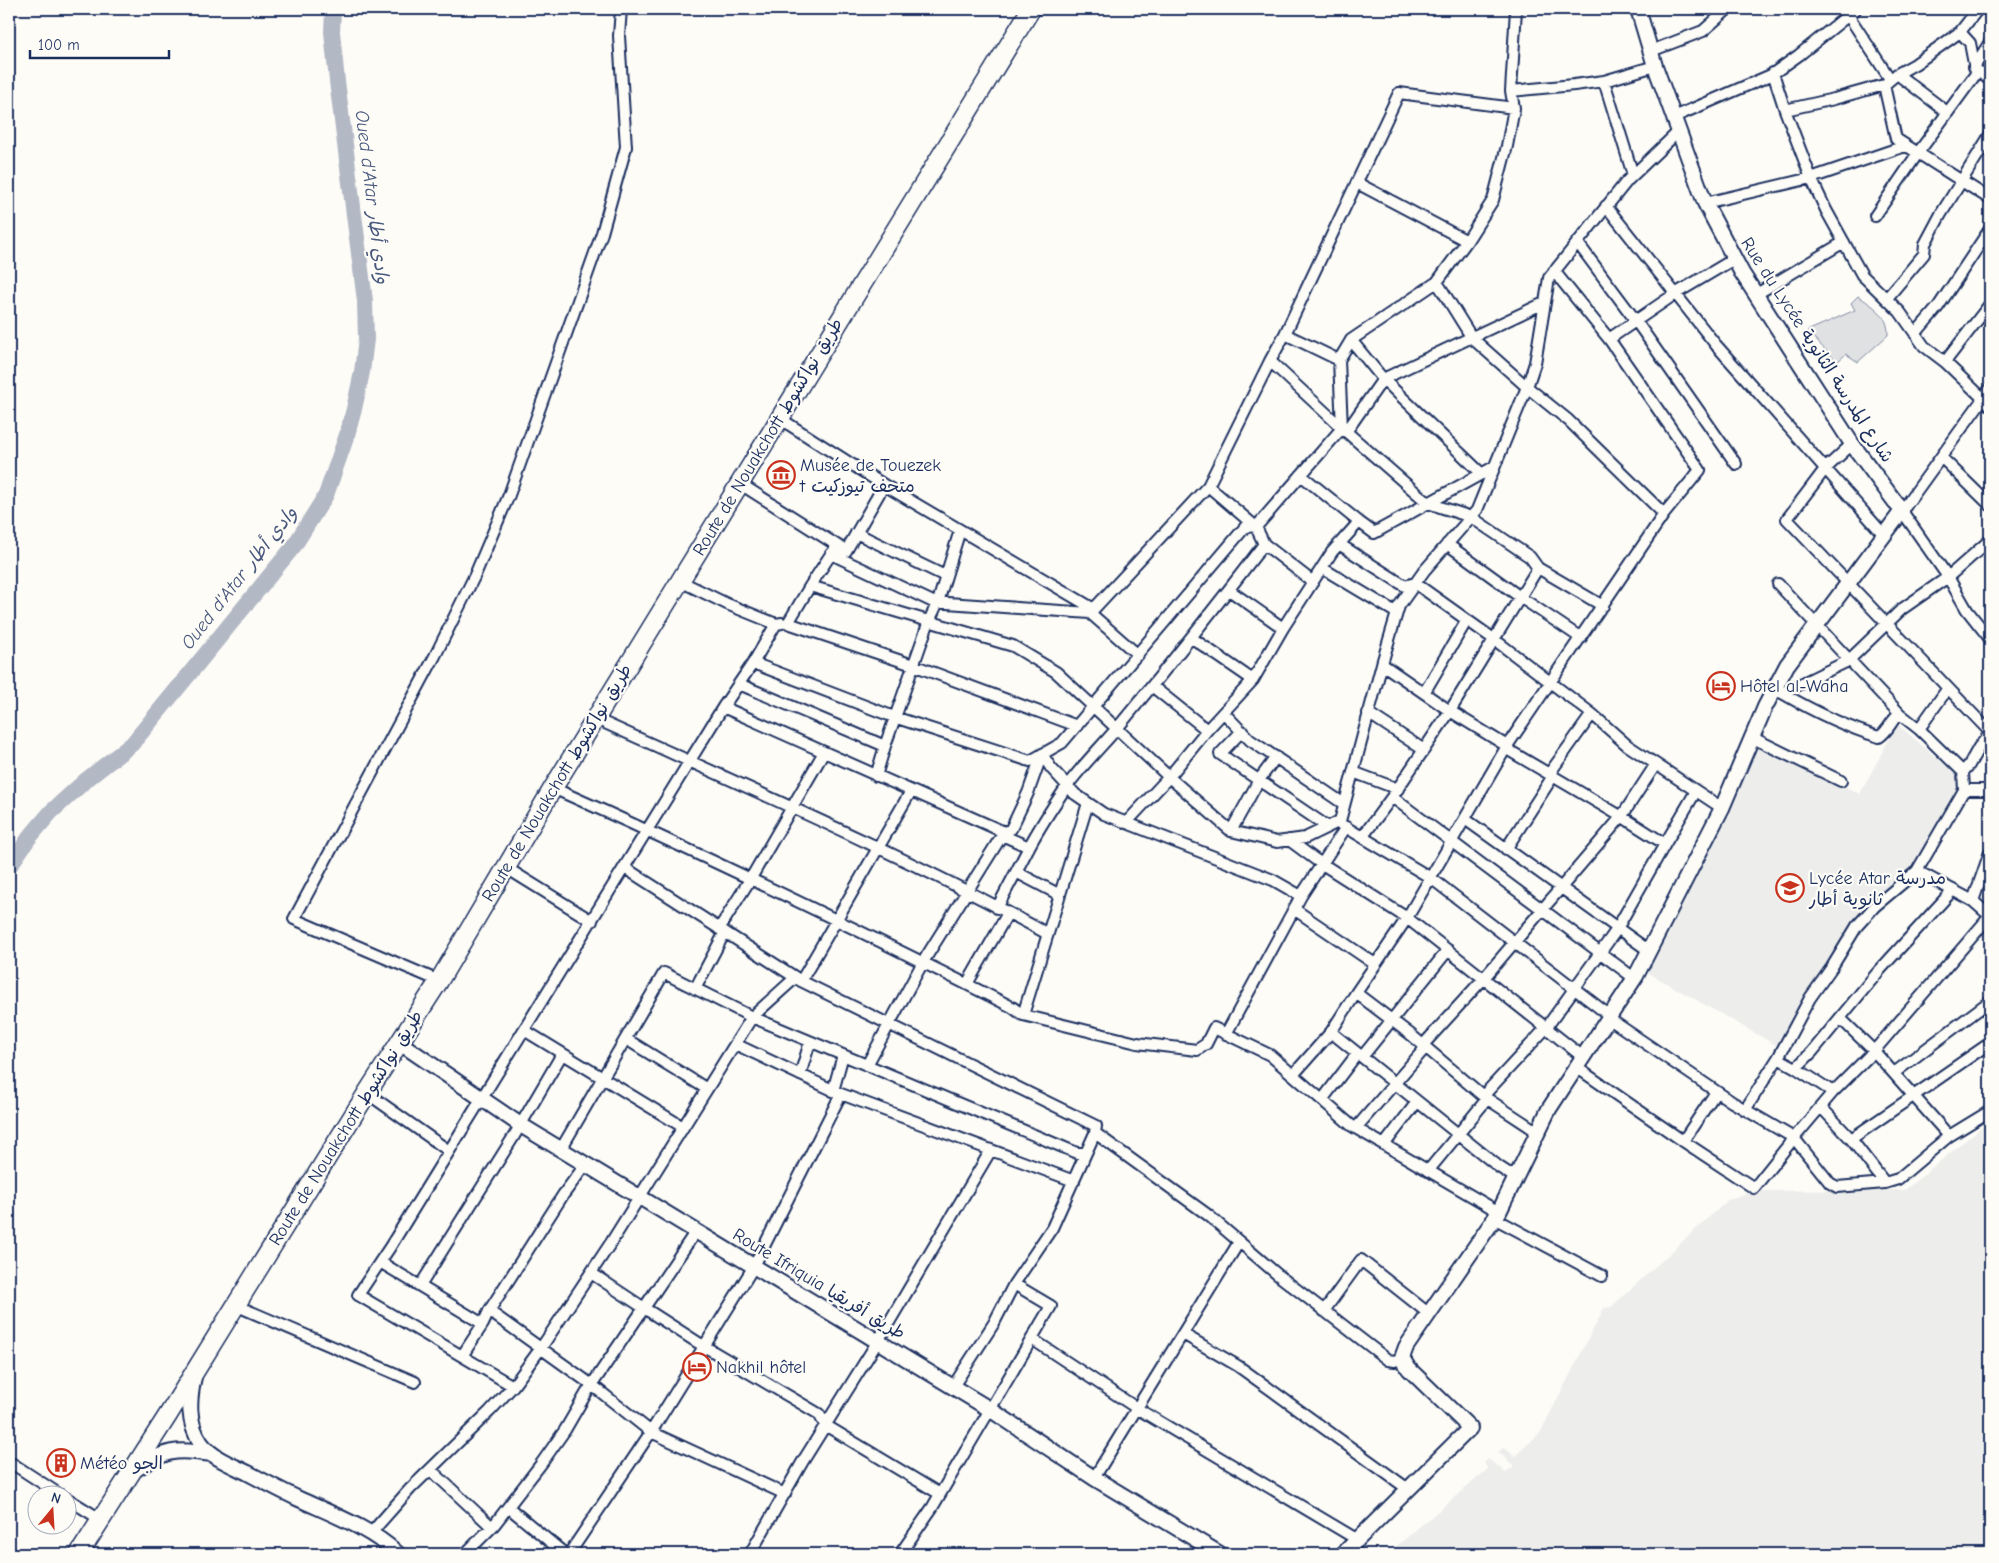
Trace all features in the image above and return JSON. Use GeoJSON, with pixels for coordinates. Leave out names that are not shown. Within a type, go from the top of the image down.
{"type":"FeatureCollection","features":[{"type":"Feature","properties":{"kind":"highway","name":"Route de Nouakchott طريق نواكشوط"},"geometry":{"type":"LineString","coordinates":[[79,1554],[367,1092],[438,982],[553,788],[1031,9]]}},
{"type":"Feature","properties":{"kind":"street"},"geometry":{"type":"LineString","coordinates":[[438,982],[294,919],[447,632],[475,575],[519,468],[602,233],[626,146],[619,36],[621,9]]}},
{"type":"Feature","properties":{"kind":"street"},"geometry":{"type":"LineString","coordinates":[[1344,430],[1340,360],[1351,340],[1437,282],[1467,241],[1493,200],[1507,146],[1514,108],[1511,91],[1516,9]]}},
{"type":"Feature","properties":{"kind":"street","name":"Rue du Lycée شارع المدرسة الثانوية"},"geometry":{"type":"LineString","coordinates":[[1638,9],[1655,66],[1705,203],[1734,259],[1755,295],[1852,444],[1902,511],[1948,576],[1967,610],[1990,639]]}},
{"type":"Feature","properties":{"kind":"street"},"geometry":{"type":"LineString","coordinates":[[1651,51],[1703,31],[1728,9]]}},
{"type":"Feature","properties":{"kind":"street"},"geometry":{"type":"LineString","coordinates":[[1785,110],[1834,100],[1890,79],[1960,32],[1978,9]]}},
{"type":"Feature","properties":{"kind":"street"},"geometry":{"type":"LineString","coordinates":[[1674,117],[1773,73],[1799,55],[1852,12],[1890,79],[1896,139],[1990,199]]}},
{"type":"Feature","properties":{"kind":"street"},"geometry":{"type":"LineString","coordinates":[[1960,32],[1970,43],[1976,69],[1990,80]]}},
{"type":"Feature","properties":{"kind":"street"},"geometry":{"type":"LineString","coordinates":[[1875,216],[1976,69],[1990,42]]}},
{"type":"Feature","properties":{"kind":"street"},"geometry":{"type":"LineString","coordinates":[[1511,91],[1604,80],[1655,66]]}},
{"type":"Feature","properties":{"kind":"street"},"geometry":{"type":"LineString","coordinates":[[1773,73],[1811,178],[1826,210],[1862,275],[1900,312],[1924,346],[1945,362],[1987,402]]}},
{"type":"Feature","properties":{"kind":"street"},"geometry":{"type":"LineString","coordinates":[[1890,79],[1947,112]]}},
{"type":"Feature","properties":{"kind":"street"},"geometry":{"type":"LineString","coordinates":[[1604,80],[1633,175]]}},
{"type":"Feature","properties":{"kind":"street"},"geometry":{"type":"LineString","coordinates":[[1092,611],[1208,486],[1285,334],[1399,93],[1514,108]]}},
{"type":"Feature","properties":{"kind":"street"},"geometry":{"type":"LineString","coordinates":[[1226,1034],[1301,896],[1322,864],[1340,821],[1399,606],[1415,583],[1477,510],[1527,387],[1534,363],[1549,278],[1633,175],[1679,131]]}},
{"type":"Feature","properties":{"kind":"street"},"geometry":{"type":"LineString","coordinates":[[1886,298],[1924,254],[1925,244],[1960,180],[1990,135]]}},
{"type":"Feature","properties":{"kind":"street"},"geometry":{"type":"LineString","coordinates":[[1705,203],[1811,178],[1905,146]]}},
{"type":"Feature","properties":{"kind":"street"},"geometry":{"type":"LineString","coordinates":[[1357,183],[1467,241]]}},
{"type":"Feature","properties":{"kind":"street"},"geometry":{"type":"LineString","coordinates":[[1606,206],[1716,345],[1884,535]]}},
{"type":"Feature","properties":{"kind":"street"},"geometry":{"type":"LineString","coordinates":[[1915,334],[1938,306],[1990,229]]}},
{"type":"Feature","properties":{"kind":"street"},"geometry":{"type":"LineString","coordinates":[[1577,242],[1636,321],[1736,464]]}},
{"type":"Feature","properties":{"kind":"street"},"geometry":{"type":"LineString","coordinates":[[1755,295],[1844,242]]}},
{"type":"Feature","properties":{"kind":"street"},"geometry":{"type":"LineString","coordinates":[[1609,339],[1675,294],[1734,259]]}},
{"type":"Feature","properties":{"kind":"street"},"geometry":{"type":"LineString","coordinates":[[1293,1075],[1330,1032],[1407,918],[1453,842],[1507,746],[1541,694],[1551,683],[1664,514],[1700,470],[1609,339],[1554,271]]}},
{"type":"Feature","properties":{"kind":"street"},"geometry":{"type":"LineString","coordinates":[[1437,282],[1472,338],[1527,387],[1568,420],[1664,514]]}},
{"type":"Feature","properties":{"kind":"street"},"geometry":{"type":"LineString","coordinates":[[1256,527],[1301,475],[1344,430],[1383,379],[1544,302]]}},
{"type":"Feature","properties":{"kind":"street"},"geometry":{"type":"LineString","coordinates":[[1945,362],[1990,304]]}},
{"type":"Feature","properties":{"kind":"street"},"geometry":{"type":"LineString","coordinates":[[1285,334],[1340,360]]}},
{"type":"Feature","properties":{"kind":"street"},"geometry":{"type":"LineString","coordinates":[[1351,340],[1383,379],[1482,474]]}},
{"type":"Feature","properties":{"kind":"street"},"geometry":{"type":"LineString","coordinates":[[1270,361],[1344,430],[1428,503],[1471,517],[1530,557],[1538,568],[1602,606]]}},
{"type":"Feature","properties":{"kind":"street"},"geometry":{"type":"LineString","coordinates":[[1095,1133],[1208,1215],[1324,1311],[1388,1360],[1395,1361],[1402,1358],[1406,1348],[1428,1313],[1496,1215],[1550,1109],[1634,978],[1722,808],[1751,737],[1778,691],[1787,665],[1941,457],[1987,402],[1990,389]]}},
{"type":"Feature","properties":{"kind":"street"},"geometry":{"type":"LineString","coordinates":[[779,418],[1092,611],[1138,655]]}},
{"type":"Feature","properties":{"kind":"street"},"geometry":{"type":"LineString","coordinates":[[1852,444],[1825,469],[1787,519],[1990,733],[1963,772]]}},
{"type":"Feature","properties":{"kind":"street"},"geometry":{"type":"LineString","coordinates":[[1941,457],[1990,505]]}},
{"type":"Feature","properties":{"kind":"street"},"geometry":{"type":"LineString","coordinates":[[1301,475],[1374,533],[1494,467]]}},
{"type":"Feature","properties":{"kind":"street"},"geometry":{"type":"LineString","coordinates":[[739,484],[846,551],[884,484]]}},
{"type":"Feature","properties":{"kind":"street"},"geometry":{"type":"LineString","coordinates":[[1208,486],[1256,527],[1264,544],[1313,582]]}},
{"type":"Feature","properties":{"kind":"street"},"geometry":{"type":"LineString","coordinates":[[1126,823],[1169,777],[1207,730],[1253,680],[1283,628],[1332,552],[1359,522]]}},
{"type":"Feature","properties":{"kind":"street"},"geometry":{"type":"LineString","coordinates":[[753,663],[894,717],[1030,761],[1062,743],[1095,707],[1246,526],[1256,527]]}},
{"type":"Feature","properties":{"kind":"street"},"geometry":{"type":"LineString","coordinates":[[876,776],[894,717],[929,621],[938,602],[960,530]]}},
{"type":"Feature","properties":{"kind":"street"},"geometry":{"type":"LineString","coordinates":[[856,533],[945,576]]}},
{"type":"Feature","properties":{"kind":"street"},"geometry":{"type":"LineString","coordinates":[[1778,691],[1848,661],[1902,609],[1948,576],[1990,540]]}},
{"type":"Feature","properties":{"kind":"street"},"geometry":{"type":"LineString","coordinates":[[997,908],[1039,827],[1048,818],[1067,786],[1118,728],[1192,638],[1264,544]]}},
{"type":"Feature","properties":{"kind":"street"},"geometry":{"type":"LineString","coordinates":[[1339,544],[1405,586],[1415,583]]}},
{"type":"Feature","properties":{"kind":"street"},"geometry":{"type":"LineString","coordinates":[[1447,544],[1581,638]]}},
{"type":"Feature","properties":{"kind":"street"},"geometry":{"type":"LineString","coordinates":[[788,623],[810,586],[838,546]]}},
{"type":"Feature","properties":{"kind":"street"},"geometry":{"type":"LineString","coordinates":[[831,554],[933,602],[1092,611]]}},
{"type":"Feature","properties":{"kind":"street"},"geometry":{"type":"LineString","coordinates":[[1322,568],[1397,613]]}},
{"type":"Feature","properties":{"kind":"street"},"geometry":{"type":"LineString","coordinates":[[1363,836],[1395,793],[1450,711],[1538,568]]}},
{"type":"Feature","properties":{"kind":"street"},"geometry":{"type":"LineString","coordinates":[[680,581],[727,604],[776,624],[788,623],[913,665],[1077,726]]}},
{"type":"Feature","properties":{"kind":"street"},"geometry":{"type":"LineString","coordinates":[[1415,583],[1495,640],[1592,714],[1627,745],[1722,808]]}},
{"type":"Feature","properties":{"kind":"street"},"geometry":{"type":"LineString","coordinates":[[1746,1110],[1778,1058],[1810,998],[1857,926],[1875,906],[1917,871],[1964,790],[1963,772],[1919,729],[1900,714],[1848,661],[1778,584]]}},
{"type":"Feature","properties":{"kind":"street"},"geometry":{"type":"LineString","coordinates":[[810,586],[1013,646],[1056,672],[1169,777],[1231,831],[1277,842],[1305,838],[1337,825]]}},
{"type":"Feature","properties":{"kind":"street"},"geometry":{"type":"LineString","coordinates":[[1228,590],[1283,628]]}},
{"type":"Feature","properties":{"kind":"street"},"geometry":{"type":"LineString","coordinates":[[1424,693],[1467,620]]}},
{"type":"Feature","properties":{"kind":"street"},"geometry":{"type":"LineString","coordinates":[[513,1386],[358,1294],[380,1262],[776,624]]}},
{"type":"Feature","properties":{"kind":"street"},"geometry":{"type":"LineString","coordinates":[[1192,638],[1253,680]]}},
{"type":"Feature","properties":{"kind":"street"},"geometry":{"type":"LineString","coordinates":[[1382,664],[1450,711],[1507,746],[1510,751],[1622,816],[1665,844]]}},
{"type":"Feature","properties":{"kind":"street"},"geometry":{"type":"LineString","coordinates":[[740,684],[885,746]]}},
{"type":"Feature","properties":{"kind":"street"},"geometry":{"type":"LineString","coordinates":[[1152,686],[1207,730]]}},
{"type":"Feature","properties":{"kind":"street"},"geometry":{"type":"LineString","coordinates":[[1919,729],[1948,688]]}},
{"type":"Feature","properties":{"kind":"street"},"geometry":{"type":"LineString","coordinates":[[1778,691],[1830,718],[1879,737],[1887,732],[1896,716],[1900,714]]}},
{"type":"Feature","properties":{"kind":"street"},"geometry":{"type":"LineString","coordinates":[[724,707],[911,791],[1029,848]]}},
{"type":"Feature","properties":{"kind":"street"},"geometry":{"type":"LineString","coordinates":[[1224,713],[1250,740],[1344,804]]}},
{"type":"Feature","properties":{"kind":"street"},"geometry":{"type":"LineString","coordinates":[[1368,714],[1424,750]]}},
{"type":"Feature","properties":{"kind":"street"},"geometry":{"type":"LineString","coordinates":[[1506,849],[1551,775],[1592,714]]}},
{"type":"Feature","properties":{"kind":"street"},"geometry":{"type":"LineString","coordinates":[[596,719],[878,848],[1048,934]]}},
{"type":"Feature","properties":{"kind":"street"},"geometry":{"type":"LineString","coordinates":[[1242,731],[1220,754],[1259,780],[1337,825],[1363,836],[1431,878],[1609,1017],[1716,1092],[1794,1138],[1830,1183],[1837,1186],[1885,1183],[1898,1179],[1950,1136],[1990,1111]]}},
{"type":"Feature","properties":{"kind":"street"},"geometry":{"type":"LineString","coordinates":[[1751,737],[1841,781]]}},
{"type":"Feature","properties":{"kind":"street"},"geometry":{"type":"LineString","coordinates":[[695,989],[722,930],[824,752]]}},
{"type":"Feature","properties":{"kind":"street"},"geometry":{"type":"LineString","coordinates":[[1042,754],[1050,768],[1067,786],[1104,814],[1273,880],[1301,896]]}},
{"type":"Feature","properties":{"kind":"street"},"geometry":{"type":"LineString","coordinates":[[867,1065],[924,962],[966,892],[1003,834],[1011,829],[1028,793],[1042,754]]}},
{"type":"Feature","properties":{"kind":"street"},"geometry":{"type":"LineString","coordinates":[[1231,831],[1259,780],[1276,757]]}},
{"type":"Feature","properties":{"kind":"street"},"geometry":{"type":"LineString","coordinates":[[1356,1128],[1622,816],[1656,764]]}},
{"type":"Feature","properties":{"kind":"street"},"geometry":{"type":"LineString","coordinates":[[1353,772],[1395,793],[1453,842],[1634,978]]}},
{"type":"Feature","properties":{"kind":"street"},"geometry":{"type":"LineString","coordinates":[[553,788],[751,878],[924,962],[1012,1007],[1023,1016],[1137,1043],[1197,1050],[1206,1044],[1214,1028],[1270,1055],[1356,1128],[1428,1170],[1496,1215],[1602,1276]]}},
{"type":"Feature","properties":{"kind":"street"},"geometry":{"type":"LineString","coordinates":[[1964,790],[1990,790]]}},
{"type":"Feature","properties":{"kind":"street"},"geometry":{"type":"LineString","coordinates":[[371,1533],[410,1489],[490,1412],[513,1386],[541,1348],[591,1273],[752,1017],[798,980],[837,920],[911,791]]}},
{"type":"Feature","properties":{"kind":"street"},"geometry":{"type":"LineString","coordinates":[[1428,1170],[1485,1098],[1546,1028],[1617,928],[1696,791]]}},
{"type":"Feature","properties":{"kind":"street"},"geometry":{"type":"LineString","coordinates":[[1023,1016],[1088,803]]}},
{"type":"Feature","properties":{"kind":"street"},"geometry":{"type":"LineString","coordinates":[[1465,819],[1648,950]]}},
{"type":"Feature","properties":{"kind":"street"},"geometry":{"type":"LineString","coordinates":[[1289,840],[1322,864],[1407,918],[1546,1028],[1579,1062],[1683,1141],[1754,1188],[1833,1092],[1874,1051],[1990,916],[1974,902],[1917,871]]}},
{"type":"Feature","properties":{"kind":"street"},"geometry":{"type":"LineString","coordinates":[[1974,902],[1990,852]]}},
{"type":"Feature","properties":{"kind":"street"},"geometry":{"type":"LineString","coordinates":[[505,867],[592,921]]}},
{"type":"Feature","properties":{"kind":"street"},"geometry":{"type":"LineString","coordinates":[[625,868],[798,980],[1096,1126],[1086,1154],[1052,1228],[1014,1284],[994,1323],[952,1388]]}},
{"type":"Feature","properties":{"kind":"street"},"geometry":{"type":"LineString","coordinates":[[1016,872],[1060,895]]}},
{"type":"Feature","properties":{"kind":"street"},"geometry":{"type":"LineString","coordinates":[[1796,1068],[1878,972],[1953,890]]}},
{"type":"Feature","properties":{"kind":"street"},"geometry":{"type":"LineString","coordinates":[[1294,909],[1376,964]]}},
{"type":"Feature","properties":{"kind":"street"},"geometry":{"type":"LineString","coordinates":[[967,984],[1008,913]]}},
{"type":"Feature","properties":{"kind":"street"},"geometry":{"type":"LineString","coordinates":[[1322,1100],[1392,1020],[1448,950]]}},
{"type":"Feature","properties":{"kind":"street"},"geometry":{"type":"LineString","coordinates":[[561,1149],[604,1079],[664,973],[752,1017],[810,1042],[1077,1153],[1086,1154]]}},
{"type":"Feature","properties":{"kind":"street"},"geometry":{"type":"LineString","coordinates":[[1356,993],[1424,1046],[1485,1098],[1538,1132]]}},
{"type":"Feature","properties":{"kind":"street"},"geometry":{"type":"LineString","coordinates":[[1894,1073],[1990,1001]]}},
{"type":"Feature","properties":{"kind":"street"},"geometry":{"type":"LineString","coordinates":[[1840,1018],[1874,1051],[1950,1136]]}},
{"type":"Feature","properties":{"kind":"street"},"geometry":{"type":"LineString","coordinates":[[524,1030],[683,1127]]}},
{"type":"Feature","properties":{"kind":"street"},"geometry":{"type":"LineString","coordinates":[[1330,1032],[1499,1168],[1516,1178]]}},
{"type":"Feature","properties":{"kind":"street"},"geometry":{"type":"LineString","coordinates":[[626,1039],[707,1089]]}},
{"type":"Feature","properties":{"kind":"street"},"geometry":{"type":"LineString","coordinates":[[800,1075],[810,1042]]}},
{"type":"Feature","properties":{"kind":"street","name":"Route Ifriquia طريق أفريقيا"},"geometry":{"type":"LineString","coordinates":[[400,1043],[519,1124],[991,1410],[1094,1478],[1220,1554]]}},
{"type":"Feature","properties":{"kind":"street"},"geometry":{"type":"LineString","coordinates":[[1851,1139],[1990,1043]]}},
{"type":"Feature","properties":{"kind":"street"},"geometry":{"type":"LineString","coordinates":[[735,1044],[837,1093],[1074,1180]]}},
{"type":"Feature","properties":{"kind":"street"},"geometry":{"type":"LineString","coordinates":[[420,1286],[562,1054]]}},
{"type":"Feature","properties":{"kind":"street"},"geometry":{"type":"LineString","coordinates":[[569,1554],[651,1432],[754,1266],[837,1093],[842,1055]]}},
{"type":"Feature","properties":{"kind":"street"},"geometry":{"type":"LineString","coordinates":[[1778,1058],[1833,1092]]}},
{"type":"Feature","properties":{"kind":"street"},"geometry":{"type":"LineString","coordinates":[[367,1092],[448,1151]]}},
{"type":"Feature","properties":{"kind":"street"},"geometry":{"type":"LineString","coordinates":[[1683,1141],[1716,1092]]}},
{"type":"Feature","properties":{"kind":"street"},"geometry":{"type":"LineString","coordinates":[[1384,1144],[1417,1102]]}},
{"type":"Feature","properties":{"kind":"street"},"geometry":{"type":"LineString","coordinates":[[1821,1107],[1851,1139],[1885,1183]]}},
{"type":"Feature","properties":{"kind":"street"},"geometry":{"type":"LineString","coordinates":[[750,1554],[825,1425],[878,1341],[991,1150]]}},
{"type":"Feature","properties":{"kind":"street"},"geometry":{"type":"LineString","coordinates":[[462,1356],[563,1195],[586,1164]]}},
{"type":"Feature","properties":{"kind":"street"},"geometry":{"type":"LineString","coordinates":[[466,1554],[508,1507],[565,1430],[592,1385],[696,1231]]}},
{"type":"Feature","properties":{"kind":"street"},"geometry":{"type":"LineString","coordinates":[[1094,1478],[1239,1242]]}},
{"type":"Feature","properties":{"kind":"street"},"geometry":{"type":"LineString","coordinates":[[1324,1311],[1361,1260],[1428,1313]]}},
{"type":"Feature","properties":{"kind":"street"},"geometry":{"type":"LineString","coordinates":[[380,1262],[483,1324]]}},
{"type":"Feature","properties":{"kind":"street"},"geometry":{"type":"LineString","coordinates":[[591,1273],[703,1346],[818,1414],[825,1425],[940,1494]]}},
{"type":"Feature","properties":{"kind":"street"},"geometry":{"type":"LineString","coordinates":[[900,1554],[940,1494],[1051,1306],[1014,1284]]}},
{"type":"Feature","properties":{"kind":"street"},"geometry":{"type":"LineString","coordinates":[[235,1305],[415,1382]]}},
{"type":"Feature","properties":{"kind":"street"},"geometry":{"type":"LineString","coordinates":[[489,1311],[592,1385],[651,1432],[785,1494]]}},
{"type":"Feature","properties":{"kind":"street"},"geometry":{"type":"LineString","coordinates":[[1183,1334],[1238,1366],[1408,1489]]}},
{"type":"Feature","properties":{"kind":"street"},"geometry":{"type":"LineString","coordinates":[[1032,1339],[1138,1408],[1358,1540]]}},
{"type":"Feature","properties":{"kind":"street"},"geometry":{"type":"LineString","coordinates":[[1343,1554],[1470,1428],[1409,1370],[1402,1358]]}},
{"type":"Feature","properties":{"kind":"street"},"geometry":{"type":"LineString","coordinates":[[197,1366],[189,1405],[191,1417],[194,1431],[201,1443],[212,1454],[290,1495],[371,1533],[398,1554]]}},
{"type":"Feature","properties":{"kind":"street"},"geometry":{"type":"LineString","coordinates":[[131,1473],[152,1459],[168,1452],[181,1450],[212,1454]]}},
{"type":"Feature","properties":{"kind":"street"},"geometry":{"type":"LineString","coordinates":[[13,1464],[47,1486]]}},
{"type":"Feature","properties":{"kind":"street"},"geometry":{"type":"LineString","coordinates":[[430,1470],[492,1527]]}},
{"type":"Feature","properties":{"kind":"street"},"geometry":{"type":"LineString","coordinates":[[78,1505],[100,1519]]}},
{"type":"Feature","properties":{"kind":"street"},"geometry":{"type":"LineString","coordinates":[[508,1507],[565,1554]]}},
{"type":"Feature","properties":{"kind":"shaded area"},"geometry":{"type":"Polygon","coordinates":[[[1858,296],[1874,307],[1883,317],[1888,328],[1888,335],[1858,362],[1846,354],[1837,362],[1807,331],[1855,310],[1851,303],[1858,296]]]}},
{"type":"Feature","properties":{"kind":"shaded area","name":"Lycée Atar مدرسة ثانوية أطار"},"geometry":{"type":"Polygon","coordinates":[[[1897,724],[1963,780],[1909,872],[1872,904],[1842,939],[1781,1048],[1645,971],[1699,869],[1757,743],[1860,794],[1897,724]]]}},
{"type":"Feature","properties":{"kind":"shaded area"},"geometry":{"type":"Polygon","coordinates":[[[1990,1120],[1990,1554],[1387,1554],[1488,1469],[1484,1463],[1488,1459],[1506,1472],[1514,1466],[1498,1452],[1504,1447],[1515,1456],[1540,1433],[1604,1308],[1611,1307],[1729,1199],[1752,1191],[1905,1190],[1990,1120]]]}},
{"type":"Feature","properties":{"kind":"waterway","name":"Oued d'Atar وادي أطار"},"geometry":{"type":"LineString","coordinates":[[9,867],[29,838],[51,812],[86,780],[132,744],[294,546],[326,495],[354,409],[362,372],[366,339],[365,301],[332,32],[333,9]]}},
{"type":"Feature","properties":{"kind":"place","name":"Musée de Touezek t متحف تيوزكيت"},"geometry":{"type":"Point","coordinates":[781,475]}},
{"type":"Feature","properties":{"kind":"place","name":"Hôtel al-Waha"},"geometry":{"type":"Point","coordinates":[1721,686]}},
{"type":"Feature","properties":{"kind":"place","name":"Lycée Atar مدرسة ثانوية أطار"},"geometry":{"type":"Point","coordinates":[1790,888]}},
{"type":"Feature","properties":{"kind":"place","name":"Nakhil hôtel"},"geometry":{"type":"Point","coordinates":[697,1367]}},
{"type":"Feature","properties":{"kind":"place","name":"Météo الجو"},"geometry":{"type":"Point","coordinates":[61,1463]}}]}
